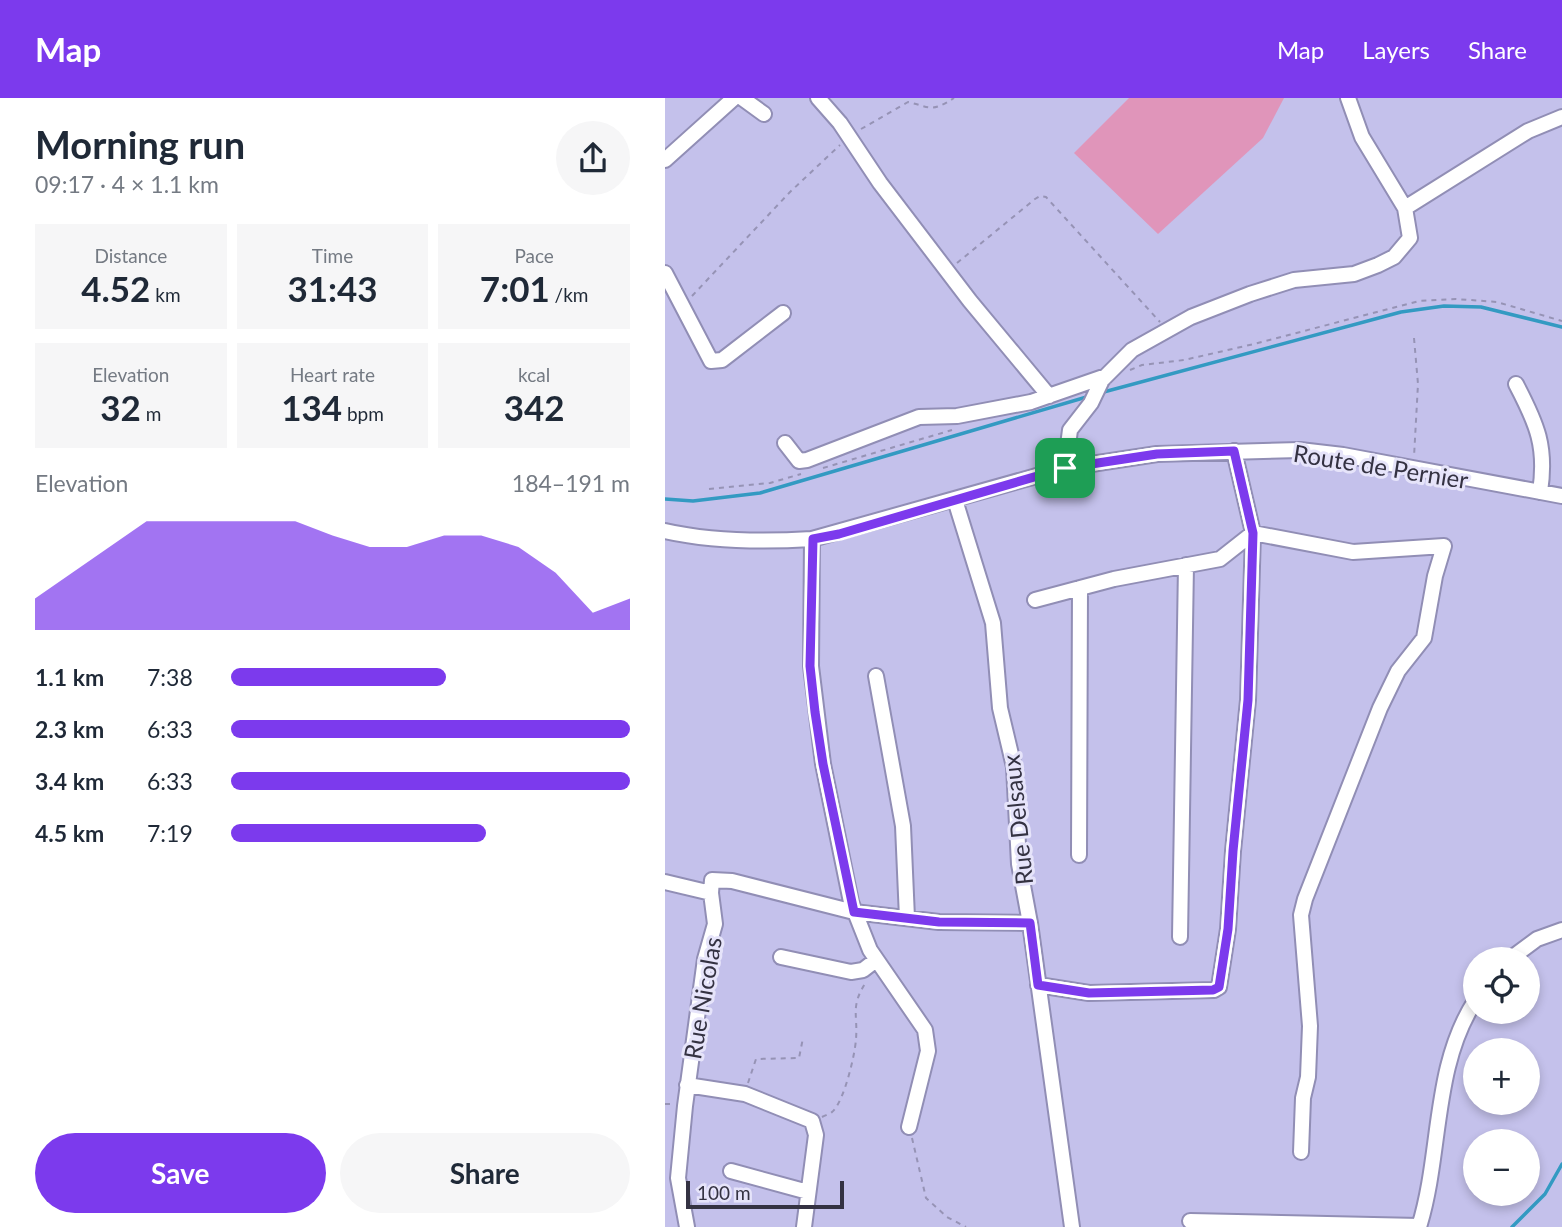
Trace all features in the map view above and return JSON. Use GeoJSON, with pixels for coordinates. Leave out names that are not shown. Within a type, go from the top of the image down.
{"type":"FeatureCollection","features":[{"type":"Feature","properties":{"kind":"street"},"geometry":{"type":"LineString","coordinates":[[665,160],[734,98]]}},
{"type":"Feature","properties":{"kind":"street"},"geometry":{"type":"LineString","coordinates":[[742,98],[764,114]]}},
{"type":"Feature","properties":{"kind":"street"},"geometry":{"type":"LineString","coordinates":[[818,98],[840,122],[880,183],[947,271],[1049,396]]}},
{"type":"Feature","properties":{"kind":"street"},"geometry":{"type":"LineString","coordinates":[[1065,468],[1070,430],[1091,403],[1104,378],[1132,350],[1191,317],[1250,294],[1294,280],[1354,274],[1394,257],[1410,238],[1405,208],[1362,137],[1348,98]]}},
{"type":"Feature","properties":{"kind":"street"},"geometry":{"type":"LineString","coordinates":[[1405,208],[1528,131],[1562,117]]}},
{"type":"Feature","properties":{"kind":"street"},"geometry":{"type":"LineString","coordinates":[[665,273],[684,305],[708,359],[714,362],[722,360],[783,313]]}},
{"type":"Feature","properties":{"kind":"street"},"geometry":{"type":"LineString","coordinates":[[785,443],[799,461],[807,460],[919,417],[970,414],[1049,396],[1104,378]]}},
{"type":"Feature","properties":{"kind":"street"},"geometry":{"type":"LineString","coordinates":[[1516,384],[1542,446],[1543,468],[1539,492]]}},
{"type":"Feature","properties":{"kind":"street","name":"Route de Pernier"},"geometry":{"type":"LineString","coordinates":[[665,531],[773,542],[813,539],[1065,468],[1157,454],[1300,450],[1343,455],[1562,496]]}},
{"type":"Feature","properties":{"kind":"street"},"geometry":{"type":"LineString","coordinates":[[1038,985],[1089,993],[1213,990],[1219,987],[1228,929],[1248,700],[1253,533],[1234,451]]}},
{"type":"Feature","properties":{"kind":"street","name":"Rue Delsaux"},"geometry":{"type":"LineString","coordinates":[[955,500],[993,623],[1000,708],[1014,767],[1019,864],[1030,923],[1072,1227]]}},
{"type":"Feature","properties":{"kind":"street"},"geometry":{"type":"LineString","coordinates":[[1035,600],[1220,559],[1253,533],[1353,552],[1444,546],[1435,576],[1424,638],[1398,671],[1380,708],[1301,915],[1310,1026],[1301,1152]]}},
{"type":"Feature","properties":{"kind":"street"},"geometry":{"type":"LineString","coordinates":[[813,539],[810,666],[815,712],[823,764],[854,912],[876,960],[925,1030],[928,1051],[909,1127]]}},
{"type":"Feature","properties":{"kind":"street"},"geometry":{"type":"LineString","coordinates":[[1180,937],[1186,565]]}},
{"type":"Feature","properties":{"kind":"street"},"geometry":{"type":"LineString","coordinates":[[1079,855],[1080,588]]}},
{"type":"Feature","properties":{"kind":"street"},"geometry":{"type":"LineString","coordinates":[[876,676],[903,826],[907,918]]}},
{"type":"Feature","properties":{"kind":"street"},"geometry":{"type":"LineString","coordinates":[[665,882],[711,892],[712,880],[732,881],[854,912],[939,922],[1030,923]]}},
{"type":"Feature","properties":{"kind":"street","name":"Rue Nicolas"},"geometry":{"type":"LineString","coordinates":[[687,1227],[678,1178],[705,959],[715,924],[711,892]]}},
{"type":"Feature","properties":{"kind":"street"},"geometry":{"type":"LineString","coordinates":[[1526,947],[1537,939],[1562,930]]}},
{"type":"Feature","properties":{"kind":"street"},"geometry":{"type":"LineString","coordinates":[[781,957],[851,972],[863,970],[876,960]]}},
{"type":"Feature","properties":{"kind":"street"},"geometry":{"type":"LineString","coordinates":[[1191,1221],[1419,1226],[1433,1169],[1443,1085],[1463,1019]]}},
{"type":"Feature","properties":{"kind":"street"},"geometry":{"type":"LineString","coordinates":[[688,1085],[745,1094],[812,1121],[816,1135],[804,1227]]}},
{"type":"Feature","properties":{"kind":"street"},"geometry":{"type":"LineString","coordinates":[[731,1171],[808,1192]]}},
{"type":"Feature","properties":{"kind":"path"},"geometry":{"type":"LineString","coordinates":[[684,305],[790,192],[850,137],[908,102],[931,108],[954,98]]}},
{"type":"Feature","properties":{"kind":"path"},"geometry":{"type":"LineString","coordinates":[[947,271],[1035,199],[1046,197],[1167,330]]}},
{"type":"Feature","properties":{"kind":"path"},"geometry":{"type":"LineString","coordinates":[[1122,373],[1142,365],[1184,360],[1254,344],[1419,301],[1456,299],[1497,303],[1562,321]]}},
{"type":"Feature","properties":{"kind":"path"},"geometry":{"type":"LineString","coordinates":[[1413,338],[1418,384],[1413,468]]}},
{"type":"Feature","properties":{"kind":"path"},"geometry":{"type":"LineString","coordinates":[[822,468],[951,430]]}},
{"type":"Feature","properties":{"kind":"path"},"geometry":{"type":"LineString","coordinates":[[709,489],[770,483],[809,472]]}},
{"type":"Feature","properties":{"kind":"path"},"geometry":{"type":"LineString","coordinates":[[812,1121],[832,1112],[844,1091],[856,1040],[854,1013],[858,995]]}},
{"type":"Feature","properties":{"kind":"path"},"geometry":{"type":"LineString","coordinates":[[745,1094],[756,1059],[799,1058],[803,1038]]}},
{"type":"Feature","properties":{"kind":"path"},"geometry":{"type":"LineString","coordinates":[[909,1127],[926,1198],[947,1217],[966,1227]]}},
{"type":"Feature","properties":{"kind":"shaded area"},"geometry":{"type":"Polygon","coordinates":[[[1129,98],[1284,98],[1263,138],[1158,234],[1074,153],[1129,98]]]}},
{"type":"Feature","properties":{"kind":"waterway"},"geometry":{"type":"LineString","coordinates":[[1100,393],[1401,312],[1444,306],[1481,307],[1562,327]]}},
{"type":"Feature","properties":{"kind":"waterway"},"geometry":{"type":"LineString","coordinates":[[665,499],[693,501],[760,493],[1090,396]]}},
{"type":"Feature","properties":{"kind":"waterway"},"geometry":{"type":"LineString","coordinates":[[1512,1227],[1545,1194],[1562,1164]]}},
{"type":"Feature","properties":{"kind":"route"},"geometry":{"type":"LineString","coordinates":[[1234,451],[1253,533],[1248,700],[1228,929],[1217,989],[1089,993],[1038,985],[1030,923],[939,922],[854,912],[851,902],[823,764],[810,666],[813,539],[839,534],[1065,468],[1157,454],[1234,451]]}}]}
